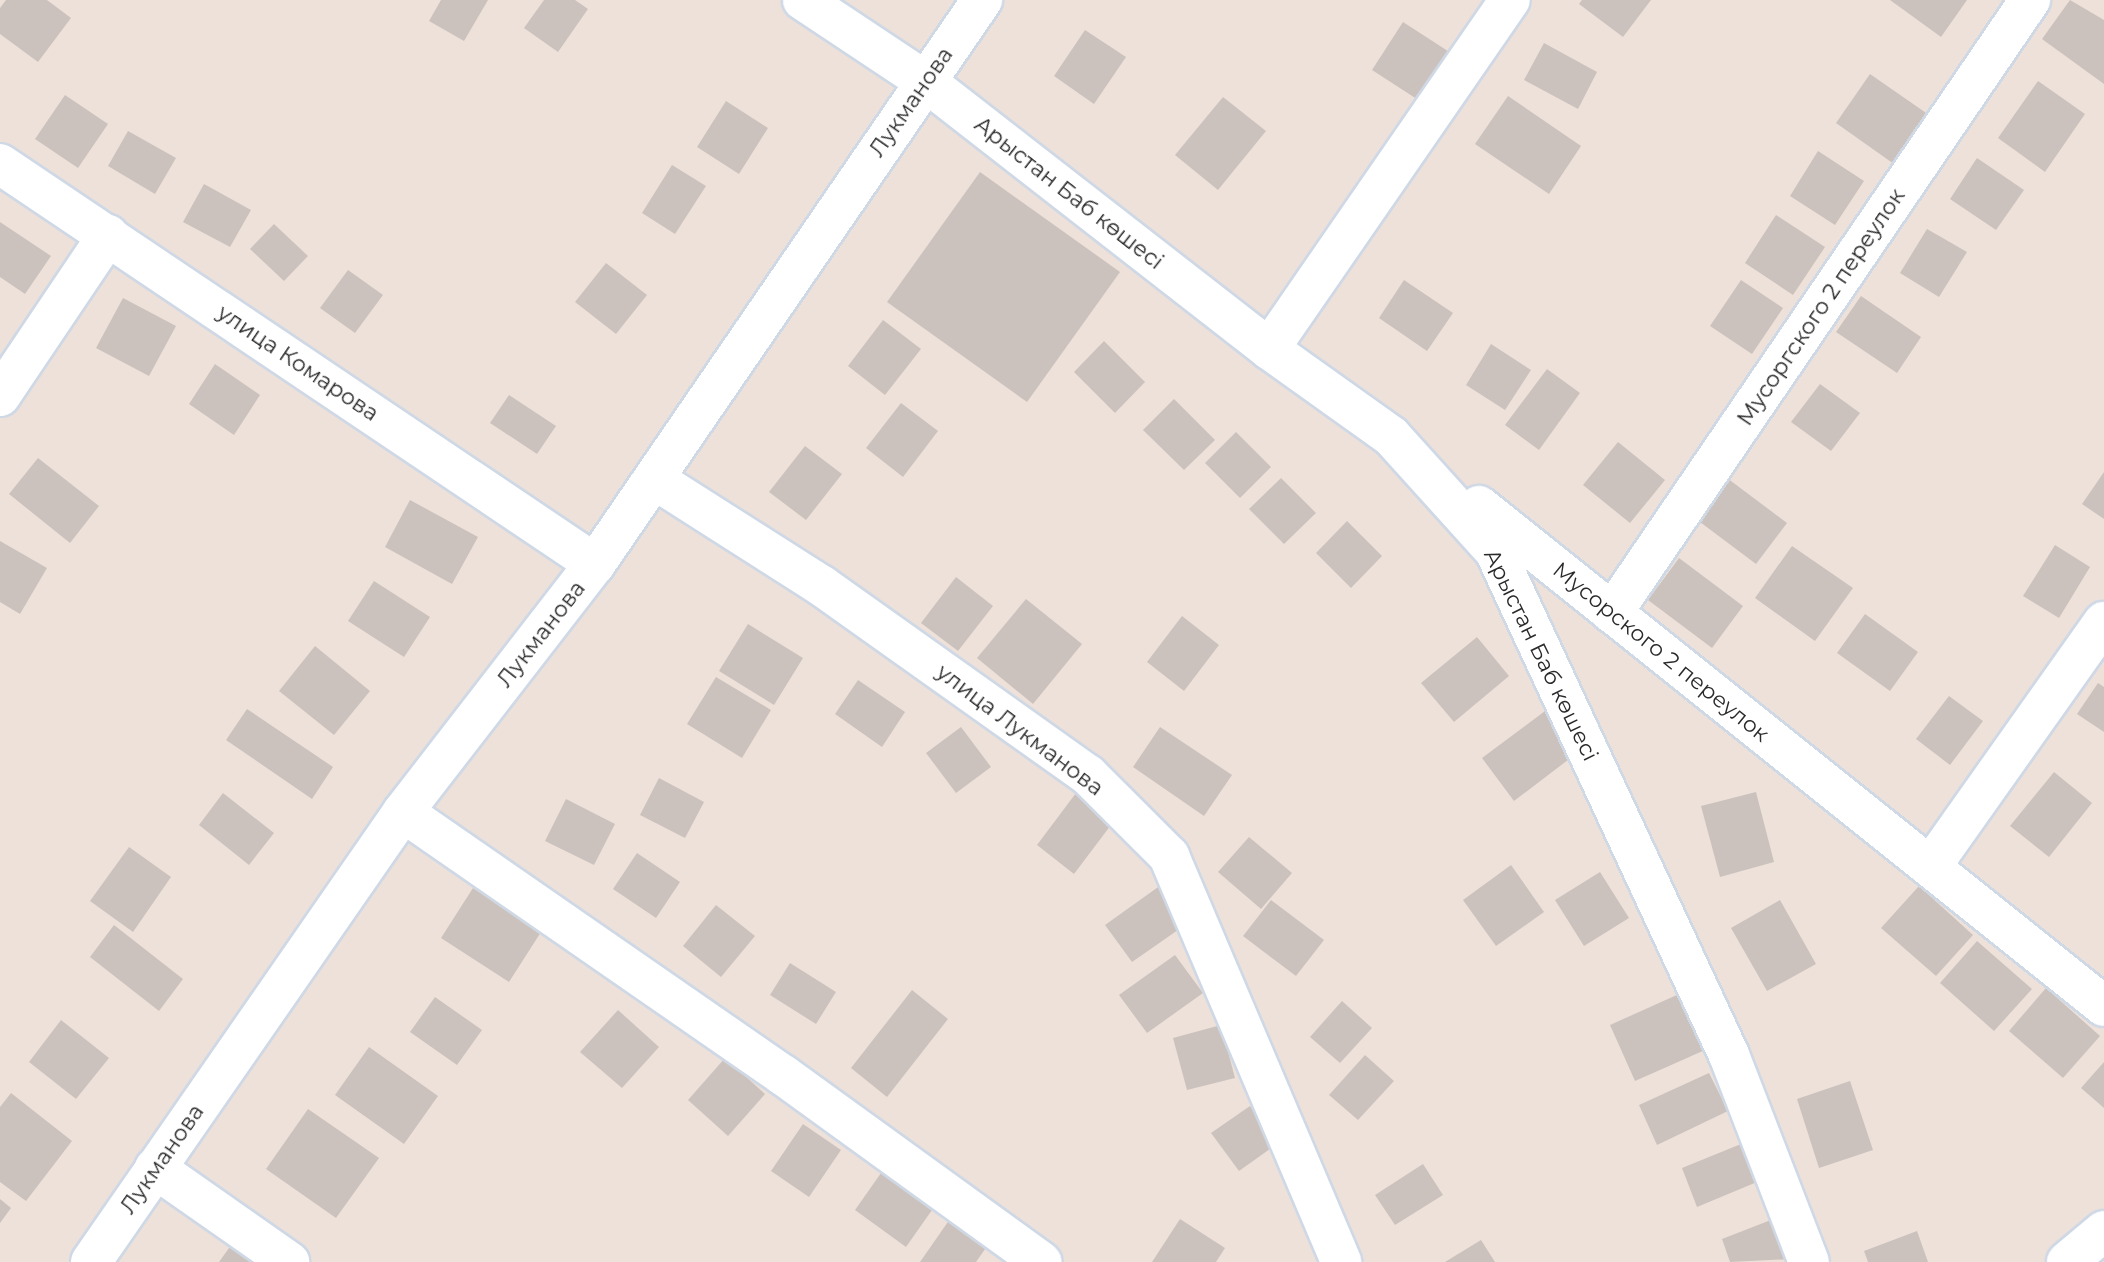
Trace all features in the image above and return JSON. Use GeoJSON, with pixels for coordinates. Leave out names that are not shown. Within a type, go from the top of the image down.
{"type":"FeatureCollection","features":[{"type":"Feature","properties":{"kind":"street","name":"Арыстан Баб көшесі"},"geometry":{"type":"LineString","coordinates":[[803,0],[925,81],[1269,349],[1391,436],[1495,551],[1729,1055],[1809,1262]]}},
{"type":"Feature","properties":{"kind":"street","name":"Лукманова"},"geometry":{"type":"LineString","coordinates":[[91,1262],[403,812],[595,564],[982,0]]}},
{"type":"Feature","properties":{"kind":"street"},"geometry":{"type":"LineString","coordinates":[[1269,349],[1510,0]]}},
{"type":"Feature","properties":{"kind":"street","name":"Мусоргского 2 переулок"},"geometry":{"type":"LineString","coordinates":[[1612,613],[2030,0]]}},
{"type":"Feature","properties":{"kind":"street","name":"улица Комарова"},"geometry":{"type":"LineString","coordinates":[[0,164],[595,564]]}},
{"type":"Feature","properties":{"kind":"street"},"geometry":{"type":"LineString","coordinates":[[0,396],[108,235]]}},
{"type":"Feature","properties":{"kind":"street","name":"Мусорского 2 переулок"},"geometry":{"type":"LineString","coordinates":[[1391,436],[2104,1006]]}},
{"type":"Feature","properties":{"kind":"street","name":"улица Лукманова"},"geometry":{"type":"LineString","coordinates":[[654,479],[822,586],[1088,775],[1169,856],[1341,1262]]}},
{"type":"Feature","properties":{"kind":"street"},"geometry":{"type":"LineString","coordinates":[[1931,866],[2104,622]]}},
{"type":"Feature","properties":{"kind":"street"},"geometry":{"type":"LineString","coordinates":[[403,812],[783,1075],[1041,1262]]}},
{"type":"Feature","properties":{"kind":"street"},"geometry":{"type":"LineString","coordinates":[[155,1168],[289,1262]]}},
{"type":"Feature","properties":{"kind":"street"},"geometry":{"type":"LineString","coordinates":[[2067,1262],[2104,1231]]}},
{"type":"Feature","properties":{"kind":"building"},"geometry":{"type":"Polygon","coordinates":[[[6,0],[47,0],[71,18],[38,62],[0,34],[0,8],[6,0]]]}},
{"type":"Feature","properties":{"kind":"building"},"geometry":{"type":"Polygon","coordinates":[[[441,0],[488,0],[464,41],[429,21],[441,0]]]}},
{"type":"Feature","properties":{"kind":"building"},"geometry":{"type":"Polygon","coordinates":[[[544,0],[575,0],[588,9],[558,52],[524,28],[544,0]]]}},
{"type":"Feature","properties":{"kind":"building"},"geometry":{"type":"Polygon","coordinates":[[[1582,0],[1651,0],[1623,37],[1579,4],[1582,0]]]}},
{"type":"Feature","properties":{"kind":"building"},"geometry":{"type":"Polygon","coordinates":[[[1890,0],[1967,0],[1941,37],[1890,0]]]}},
{"type":"Feature","properties":{"kind":"building"},"geometry":{"type":"Polygon","coordinates":[[[2070,0],[2104,20],[2104,84],[2042,39],[2070,0]]]}},
{"type":"Feature","properties":{"kind":"building"},"geometry":{"type":"Polygon","coordinates":[[[1403,22],[1454,55],[1423,103],[1372,70],[1403,22]]]}},
{"type":"Feature","properties":{"kind":"building"},"geometry":{"type":"Polygon","coordinates":[[[1085,30],[1126,57],[1094,104],[1054,76],[1085,30]]]}},
{"type":"Feature","properties":{"kind":"building"},"geometry":{"type":"Polygon","coordinates":[[[1544,43],[1597,72],[1578,109],[1524,80],[1544,43]]]}},
{"type":"Feature","properties":{"kind":"building"},"geometry":{"type":"Polygon","coordinates":[[[1870,74],[1929,115],[1894,164],[1836,123],[1870,74]]]}},
{"type":"Feature","properties":{"kind":"building"},"geometry":{"type":"Polygon","coordinates":[[[2038,81],[2085,114],[2045,172],[1998,138],[2038,81]]]}},
{"type":"Feature","properties":{"kind":"building"},"geometry":{"type":"Polygon","coordinates":[[[65,95],[108,124],[78,168],[35,139],[65,95]]]}},
{"type":"Feature","properties":{"kind":"building"},"geometry":{"type":"Polygon","coordinates":[[[1508,96],[1581,146],[1549,194],[1475,144],[1508,96]]]}},
{"type":"Feature","properties":{"kind":"building"},"geometry":{"type":"Polygon","coordinates":[[[1223,97],[1266,131],[1218,190],[1175,155],[1223,97]]]}},
{"type":"Feature","properties":{"kind":"building"},"geometry":{"type":"Polygon","coordinates":[[[726,101],[768,128],[739,174],[697,147],[726,101]]]}},
{"type":"Feature","properties":{"kind":"building"},"geometry":{"type":"Polygon","coordinates":[[[128,131],[176,158],[155,194],[108,166],[128,131]]]}},
{"type":"Feature","properties":{"kind":"building"},"geometry":{"type":"Polygon","coordinates":[[[1818,151],[1864,181],[1835,225],[1790,196],[1818,151]]]}},
{"type":"Feature","properties":{"kind":"building"},"geometry":{"type":"Polygon","coordinates":[[[1977,158],[2024,190],[1996,230],[1950,199],[1977,158]]]}},
{"type":"Feature","properties":{"kind":"building"},"geometry":{"type":"Polygon","coordinates":[[[672,165],[706,186],[675,234],[642,213],[672,165]]]}},
{"type":"Feature","properties":{"kind":"building"},"geometry":{"type":"Polygon","coordinates":[[[980,172],[1120,272],[1027,402],[887,302],[980,172]]]}},
{"type":"Feature","properties":{"kind":"building"},"geometry":{"type":"Polygon","coordinates":[[[204,184],[251,210],[230,247],[183,222],[204,184]]]}},
{"type":"Feature","properties":{"kind":"building"},"geometry":{"type":"Polygon","coordinates":[[[1776,215],[1825,247],[1793,295],[1745,263],[1776,215]]]}},
{"type":"Feature","properties":{"kind":"building"},"geometry":{"type":"Polygon","coordinates":[[[0,222],[51,256],[25,294],[0,277],[0,222]]]}},
{"type":"Feature","properties":{"kind":"building"},"geometry":{"type":"Polygon","coordinates":[[[274,224],[308,256],[284,281],[250,249],[274,224]]]}},
{"type":"Feature","properties":{"kind":"building"},"geometry":{"type":"Polygon","coordinates":[[[1927,229],[1967,252],[1939,297],[1900,273],[1927,229]]]}},
{"type":"Feature","properties":{"kind":"building"},"geometry":{"type":"Polygon","coordinates":[[[606,263],[647,295],[616,334],[575,302],[606,263]]]}},
{"type":"Feature","properties":{"kind":"building"},"geometry":{"type":"Polygon","coordinates":[[[348,270],[383,295],[355,333],[320,308],[348,270]]]}},
{"type":"Feature","properties":{"kind":"building"},"geometry":{"type":"Polygon","coordinates":[[[1404,280],[1453,313],[1427,351],[1379,318],[1404,280]]]}},
{"type":"Feature","properties":{"kind":"building"},"geometry":{"type":"Polygon","coordinates":[[[1741,280],[1783,308],[1752,354],[1710,326],[1741,280]]]}},
{"type":"Feature","properties":{"kind":"building"},"geometry":{"type":"Polygon","coordinates":[[[1861,296],[1921,337],[1897,373],[1836,332],[1861,296]]]}},
{"type":"Feature","properties":{"kind":"building"},"geometry":{"type":"Polygon","coordinates":[[[123,298],[176,326],[149,376],[96,348],[123,298]]]}},
{"type":"Feature","properties":{"kind":"building"},"geometry":{"type":"Polygon","coordinates":[[[883,320],[921,349],[885,395],[848,366],[883,320]]]}},
{"type":"Feature","properties":{"kind":"building"},"geometry":{"type":"Polygon","coordinates":[[[1104,341],[1145,382],[1115,413],[1074,372],[1104,341]]]}},
{"type":"Feature","properties":{"kind":"building"},"geometry":{"type":"Polygon","coordinates":[[[1491,344],[1531,370],[1505,410],[1466,385],[1491,344]]]}},
{"type":"Feature","properties":{"kind":"building"},"geometry":{"type":"Polygon","coordinates":[[[215,364],[260,395],[234,435],[189,404],[215,364]]]}},
{"type":"Feature","properties":{"kind":"building"},"geometry":{"type":"Polygon","coordinates":[[[1547,369],[1580,393],[1539,450],[1505,425],[1547,369]]]}},
{"type":"Feature","properties":{"kind":"building"},"geometry":{"type":"Polygon","coordinates":[[[1820,384],[1860,413],[1831,451],[1791,422],[1820,384]]]}},
{"type":"Feature","properties":{"kind":"building"},"geometry":{"type":"Polygon","coordinates":[[[509,395],[556,426],[537,454],[490,423],[509,395]]]}},
{"type":"Feature","properties":{"kind":"building"},"geometry":{"type":"Polygon","coordinates":[[[1174,399],[1215,440],[1184,470],[1143,430],[1174,399]]]}},
{"type":"Feature","properties":{"kind":"building"},"geometry":{"type":"Polygon","coordinates":[[[901,403],[938,431],[903,477],[866,448],[901,403]]]}},
{"type":"Feature","properties":{"kind":"building"},"geometry":{"type":"Polygon","coordinates":[[[1236,432],[1271,467],[1240,498],[1205,463],[1236,432]]]}},
{"type":"Feature","properties":{"kind":"building"},"geometry":{"type":"Polygon","coordinates":[[[1618,442],[1665,480],[1630,523],[1583,485],[1618,442]]]}},
{"type":"Feature","properties":{"kind":"building"},"geometry":{"type":"Polygon","coordinates":[[[805,446],[842,474],[806,520],[769,492],[805,446]]]}},
{"type":"Feature","properties":{"kind":"building"},"geometry":{"type":"Polygon","coordinates":[[[38,458],[99,506],[70,543],[9,494],[38,458]]]}},
{"type":"Feature","properties":{"kind":"building"},"geometry":{"type":"Polygon","coordinates":[[[2104,472],[2104,519],[2082,504],[2104,472]]]}},
{"type":"Feature","properties":{"kind":"building"},"geometry":{"type":"Polygon","coordinates":[[[1723,475],[1787,523],[1756,564],[1692,516],[1723,475]]]}},
{"type":"Feature","properties":{"kind":"building"},"geometry":{"type":"Polygon","coordinates":[[[1281,478],[1316,513],[1284,544],[1249,509],[1281,478]]]}},
{"type":"Feature","properties":{"kind":"building"},"geometry":{"type":"Polygon","coordinates":[[[410,500],[478,537],[452,584],[385,547],[410,500]]]}},
{"type":"Feature","properties":{"kind":"building"},"geometry":{"type":"Polygon","coordinates":[[[1347,521],[1382,556],[1351,588],[1316,553],[1347,521]]]}},
{"type":"Feature","properties":{"kind":"building"},"geometry":{"type":"Polygon","coordinates":[[[0,541],[47,568],[20,614],[0,602],[0,541]]]}},
{"type":"Feature","properties":{"kind":"building"},"geometry":{"type":"Polygon","coordinates":[[[2055,545],[2090,567],[2059,618],[2023,596],[2055,545]]]}},
{"type":"Feature","properties":{"kind":"building"},"geometry":{"type":"Polygon","coordinates":[[[1792,546],[1853,588],[1815,641],[1755,598],[1792,546]]]}},
{"type":"Feature","properties":{"kind":"building"},"geometry":{"type":"Polygon","coordinates":[[[1679,558],[1743,606],[1712,648],[1648,600],[1679,558]]]}},
{"type":"Feature","properties":{"kind":"building"},"geometry":{"type":"Polygon","coordinates":[[[956,577],[993,606],[958,651],[921,623],[956,577]]]}},
{"type":"Feature","properties":{"kind":"building"},"geometry":{"type":"Polygon","coordinates":[[[374,581],[430,617],[404,657],[348,621],[374,581]]]}},
{"type":"Feature","properties":{"kind":"building"},"geometry":{"type":"Polygon","coordinates":[[[1026,599],[1082,644],[1033,704],[977,658],[1026,599]]]}},
{"type":"Feature","properties":{"kind":"building"},"geometry":{"type":"Polygon","coordinates":[[[1865,614],[1918,652],[1890,691],[1837,653],[1865,614]]]}},
{"type":"Feature","properties":{"kind":"building"},"geometry":{"type":"Polygon","coordinates":[[[1182,616],[1219,645],[1184,691],[1147,662],[1182,616]]]}},
{"type":"Feature","properties":{"kind":"building"},"geometry":{"type":"Polygon","coordinates":[[[748,624],[803,658],[774,705],[719,671],[748,624]]]}},
{"type":"Feature","properties":{"kind":"building"},"geometry":{"type":"Polygon","coordinates":[[[1477,637],[1509,676],[1454,722],[1421,683],[1477,637]]]}},
{"type":"Feature","properties":{"kind":"building"},"geometry":{"type":"Polygon","coordinates":[[[315,646],[370,691],[334,735],[279,691],[315,646]]]}},
{"type":"Feature","properties":{"kind":"building"},"geometry":{"type":"Polygon","coordinates":[[[716,677],[771,710],[742,758],[687,724],[716,677]]]}},
{"type":"Feature","properties":{"kind":"building"},"geometry":{"type":"Polygon","coordinates":[[[858,680],[905,712],[882,747],[835,714],[858,680]]]}},
{"type":"Feature","properties":{"kind":"building"},"geometry":{"type":"Polygon","coordinates":[[[2098,683],[2104,687],[2104,732],[2077,714],[2098,683]]]}},
{"type":"Feature","properties":{"kind":"building"},"geometry":{"type":"Polygon","coordinates":[[[1949,696],[1983,721],[1950,765],[1916,739],[1949,696]]]}},
{"type":"Feature","properties":{"kind":"building"},"geometry":{"type":"Polygon","coordinates":[[[247,709],[333,767],[312,799],[226,740],[247,709]]]}},
{"type":"Feature","properties":{"kind":"building"},"geometry":{"type":"Polygon","coordinates":[[[1545,711],[1577,753],[1514,801],[1482,758],[1545,711]]]}},
{"type":"Feature","properties":{"kind":"building"},"geometry":{"type":"Polygon","coordinates":[[[961,727],[991,767],[956,793],[926,753],[961,727]]]}},
{"type":"Feature","properties":{"kind":"building"},"geometry":{"type":"Polygon","coordinates":[[[1160,727],[1232,775],[1204,816],[1133,767],[1160,727]]]}},
{"type":"Feature","properties":{"kind":"building"},"geometry":{"type":"Polygon","coordinates":[[[2054,772],[2092,803],[2049,857],[2010,826],[2054,772]]]}},
{"type":"Feature","properties":{"kind":"building"},"geometry":{"type":"Polygon","coordinates":[[[659,778],[704,802],[685,838],[640,815],[659,778]]]}},
{"type":"Feature","properties":{"kind":"building"},"geometry":{"type":"Polygon","coordinates":[[[1756,792],[1774,862],[1720,877],[1701,806],[1756,792]]]}},
{"type":"Feature","properties":{"kind":"building"},"geometry":{"type":"Polygon","coordinates":[[[223,793],[274,833],[249,865],[199,825],[223,793]]]}},
{"type":"Feature","properties":{"kind":"building"},"geometry":{"type":"Polygon","coordinates":[[[1076,793],[1114,821],[1074,874],[1037,845],[1076,793]]]}},
{"type":"Feature","properties":{"kind":"building"},"geometry":{"type":"Polygon","coordinates":[[[566,799],[615,824],[594,865],[545,841],[566,799]]]}},
{"type":"Feature","properties":{"kind":"building"},"geometry":{"type":"Polygon","coordinates":[[[1249,837],[1292,873],[1261,909],[1218,872],[1249,837]]]}},
{"type":"Feature","properties":{"kind":"building"},"geometry":{"type":"Polygon","coordinates":[[[129,847],[171,877],[133,932],[90,901],[129,847]]]}},
{"type":"Feature","properties":{"kind":"building"},"geometry":{"type":"Polygon","coordinates":[[[637,853],[680,882],[656,918],[613,889],[637,853]]]}},
{"type":"Feature","properties":{"kind":"building"},"geometry":{"type":"Polygon","coordinates":[[[1511,865],[1544,912],[1496,946],[1463,900],[1511,865]]]}},
{"type":"Feature","properties":{"kind":"building"},"geometry":{"type":"Polygon","coordinates":[[[1600,872],[1629,918],[1584,946],[1555,900],[1600,872]]]}},
{"type":"Feature","properties":{"kind":"building"},"geometry":{"type":"Polygon","coordinates":[[[1161,885],[1188,923],[1132,962],[1105,925],[1161,885]]]}},
{"type":"Feature","properties":{"kind":"building"},"geometry":{"type":"Polygon","coordinates":[[[1919,886],[1973,935],[1936,976],[1881,928],[1919,886]]]}},
{"type":"Feature","properties":{"kind":"building"},"geometry":{"type":"Polygon","coordinates":[[[473,888],[541,932],[509,982],[441,938],[473,888]]]}},
{"type":"Feature","properties":{"kind":"building"},"geometry":{"type":"Polygon","coordinates":[[[1271,900],[1324,940],[1296,976],[1243,936],[1271,900]]]}},
{"type":"Feature","properties":{"kind":"building"},"geometry":{"type":"Polygon","coordinates":[[[1780,900],[1816,964],[1767,991],[1731,928],[1780,900]]]}},
{"type":"Feature","properties":{"kind":"building"},"geometry":{"type":"Polygon","coordinates":[[[716,905],[755,936],[721,977],[683,946],[716,905]]]}},
{"type":"Feature","properties":{"kind":"building"},"geometry":{"type":"Polygon","coordinates":[[[114,925],[183,979],[159,1011],[90,957],[114,925]]]}},
{"type":"Feature","properties":{"kind":"building"},"geometry":{"type":"Polygon","coordinates":[[[1977,941],[2032,989],[1994,1031],[1940,983],[1977,941]]]}},
{"type":"Feature","properties":{"kind":"building"},"geometry":{"type":"Polygon","coordinates":[[[1175,955],[1203,993],[1147,1033],[1119,995],[1175,955]]]}},
{"type":"Feature","properties":{"kind":"building"},"geometry":{"type":"Polygon","coordinates":[[[790,963],[836,992],[816,1024],[770,995],[790,963]]]}},
{"type":"Feature","properties":{"kind":"building"},"geometry":{"type":"Polygon","coordinates":[[[2046,988],[2100,1036],[2063,1078],[2009,1031],[2046,988]]]}},
{"type":"Feature","properties":{"kind":"building"},"geometry":{"type":"Polygon","coordinates":[[[912,990],[948,1019],[887,1097],[851,1068],[912,990]]]}},
{"type":"Feature","properties":{"kind":"building"},"geometry":{"type":"Polygon","coordinates":[[[1679,994],[1705,1050],[1635,1081],[1610,1025],[1679,994]]]}},
{"type":"Feature","properties":{"kind":"building"},"geometry":{"type":"Polygon","coordinates":[[[435,997],[482,1030],[457,1065],[410,1032],[435,997]]]}},
{"type":"Feature","properties":{"kind":"building"},"geometry":{"type":"Polygon","coordinates":[[[1342,1001],[1372,1028],[1340,1063],[1310,1037],[1342,1001]]]}},
{"type":"Feature","properties":{"kind":"building"},"geometry":{"type":"Polygon","coordinates":[[[618,1010],[659,1047],[622,1088],[580,1052],[618,1010]]]}},
{"type":"Feature","properties":{"kind":"building"},"geometry":{"type":"Polygon","coordinates":[[[61,1020],[109,1058],[76,1099],[29,1062],[61,1020]]]}},
{"type":"Feature","properties":{"kind":"building"},"geometry":{"type":"Polygon","coordinates":[[[1221,1025],[1235,1078],[1187,1090],[1173,1038],[1221,1025]]]}},
{"type":"Feature","properties":{"kind":"building"},"geometry":{"type":"Polygon","coordinates":[[[369,1047],[438,1096],[404,1144],[335,1095],[369,1047]]]}},
{"type":"Feature","properties":{"kind":"building"},"geometry":{"type":"Polygon","coordinates":[[[1365,1055],[1394,1081],[1358,1120],[1329,1095],[1365,1055]]]}},
{"type":"Feature","properties":{"kind":"building"},"geometry":{"type":"Polygon","coordinates":[[[725,1058],[765,1094],[728,1136],[688,1100],[725,1058]]]}},
{"type":"Feature","properties":{"kind":"building"},"geometry":{"type":"Polygon","coordinates":[[[2104,1062],[2104,1108],[2081,1088],[2104,1062]]]}},
{"type":"Feature","properties":{"kind":"building"},"geometry":{"type":"Polygon","coordinates":[[[1709,1073],[1728,1111],[1657,1145],[1639,1105],[1709,1073]]]}},
{"type":"Feature","properties":{"kind":"building"},"geometry":{"type":"Polygon","coordinates":[[[1850,1081],[1873,1150],[1819,1168],[1797,1099],[1850,1081]]]}},
{"type":"Feature","properties":{"kind":"building"},"geometry":{"type":"Polygon","coordinates":[[[11,1093],[72,1141],[26,1201],[0,1182],[0,1107],[11,1093]]]}},
{"type":"Feature","properties":{"kind":"building"},"geometry":{"type":"Polygon","coordinates":[[[1250,1106],[1277,1144],[1239,1171],[1211,1133],[1250,1106]]]}},
{"type":"Feature","properties":{"kind":"building"},"geometry":{"type":"Polygon","coordinates":[[[308,1109],[379,1158],[336,1218],[266,1169],[308,1109]]]}},
{"type":"Feature","properties":{"kind":"building"},"geometry":{"type":"Polygon","coordinates":[[[803,1124],[841,1150],[809,1197],[771,1171],[803,1124]]]}},
{"type":"Feature","properties":{"kind":"building"},"geometry":{"type":"Polygon","coordinates":[[[1741,1144],[1757,1182],[1697,1207],[1682,1168],[1741,1144]]]}},
{"type":"Feature","properties":{"kind":"building"},"geometry":{"type":"Polygon","coordinates":[[[1423,1164],[1443,1195],[1395,1225],[1375,1195],[1423,1164]]]}},
{"type":"Feature","properties":{"kind":"building"},"geometry":{"type":"Polygon","coordinates":[[[881,1173],[932,1210],[906,1247],[855,1210],[881,1173]]]}},
{"type":"Feature","properties":{"kind":"building"},"geometry":{"type":"Polygon","coordinates":[[[0,1199],[11,1208],[0,1223],[0,1199]]]}},
{"type":"Feature","properties":{"kind":"building"},"geometry":{"type":"Polygon","coordinates":[[[952,1216],[990,1242],[976,1262],[920,1262],[952,1216]]]}},
{"type":"Feature","properties":{"kind":"building"},"geometry":{"type":"Polygon","coordinates":[[[1776,1218],[1791,1259],[1730,1262],[1722,1239],[1776,1218]]]}},
{"type":"Feature","properties":{"kind":"building"},"geometry":{"type":"Polygon","coordinates":[[[1180,1219],[1225,1248],[1216,1262],[1152,1262],[1180,1219]]]}},
{"type":"Feature","properties":{"kind":"building"},"geometry":{"type":"Polygon","coordinates":[[[1917,1231],[1928,1262],[1868,1262],[1864,1251],[1917,1231]]]}},
{"type":"Feature","properties":{"kind":"building"},"geometry":{"type":"Polygon","coordinates":[[[1481,1240],[1495,1262],[1445,1262],[1481,1240]]]}},
{"type":"Feature","properties":{"kind":"building"},"geometry":{"type":"Polygon","coordinates":[[[234,1241],[259,1262],[219,1262],[234,1241]]]}}]}
